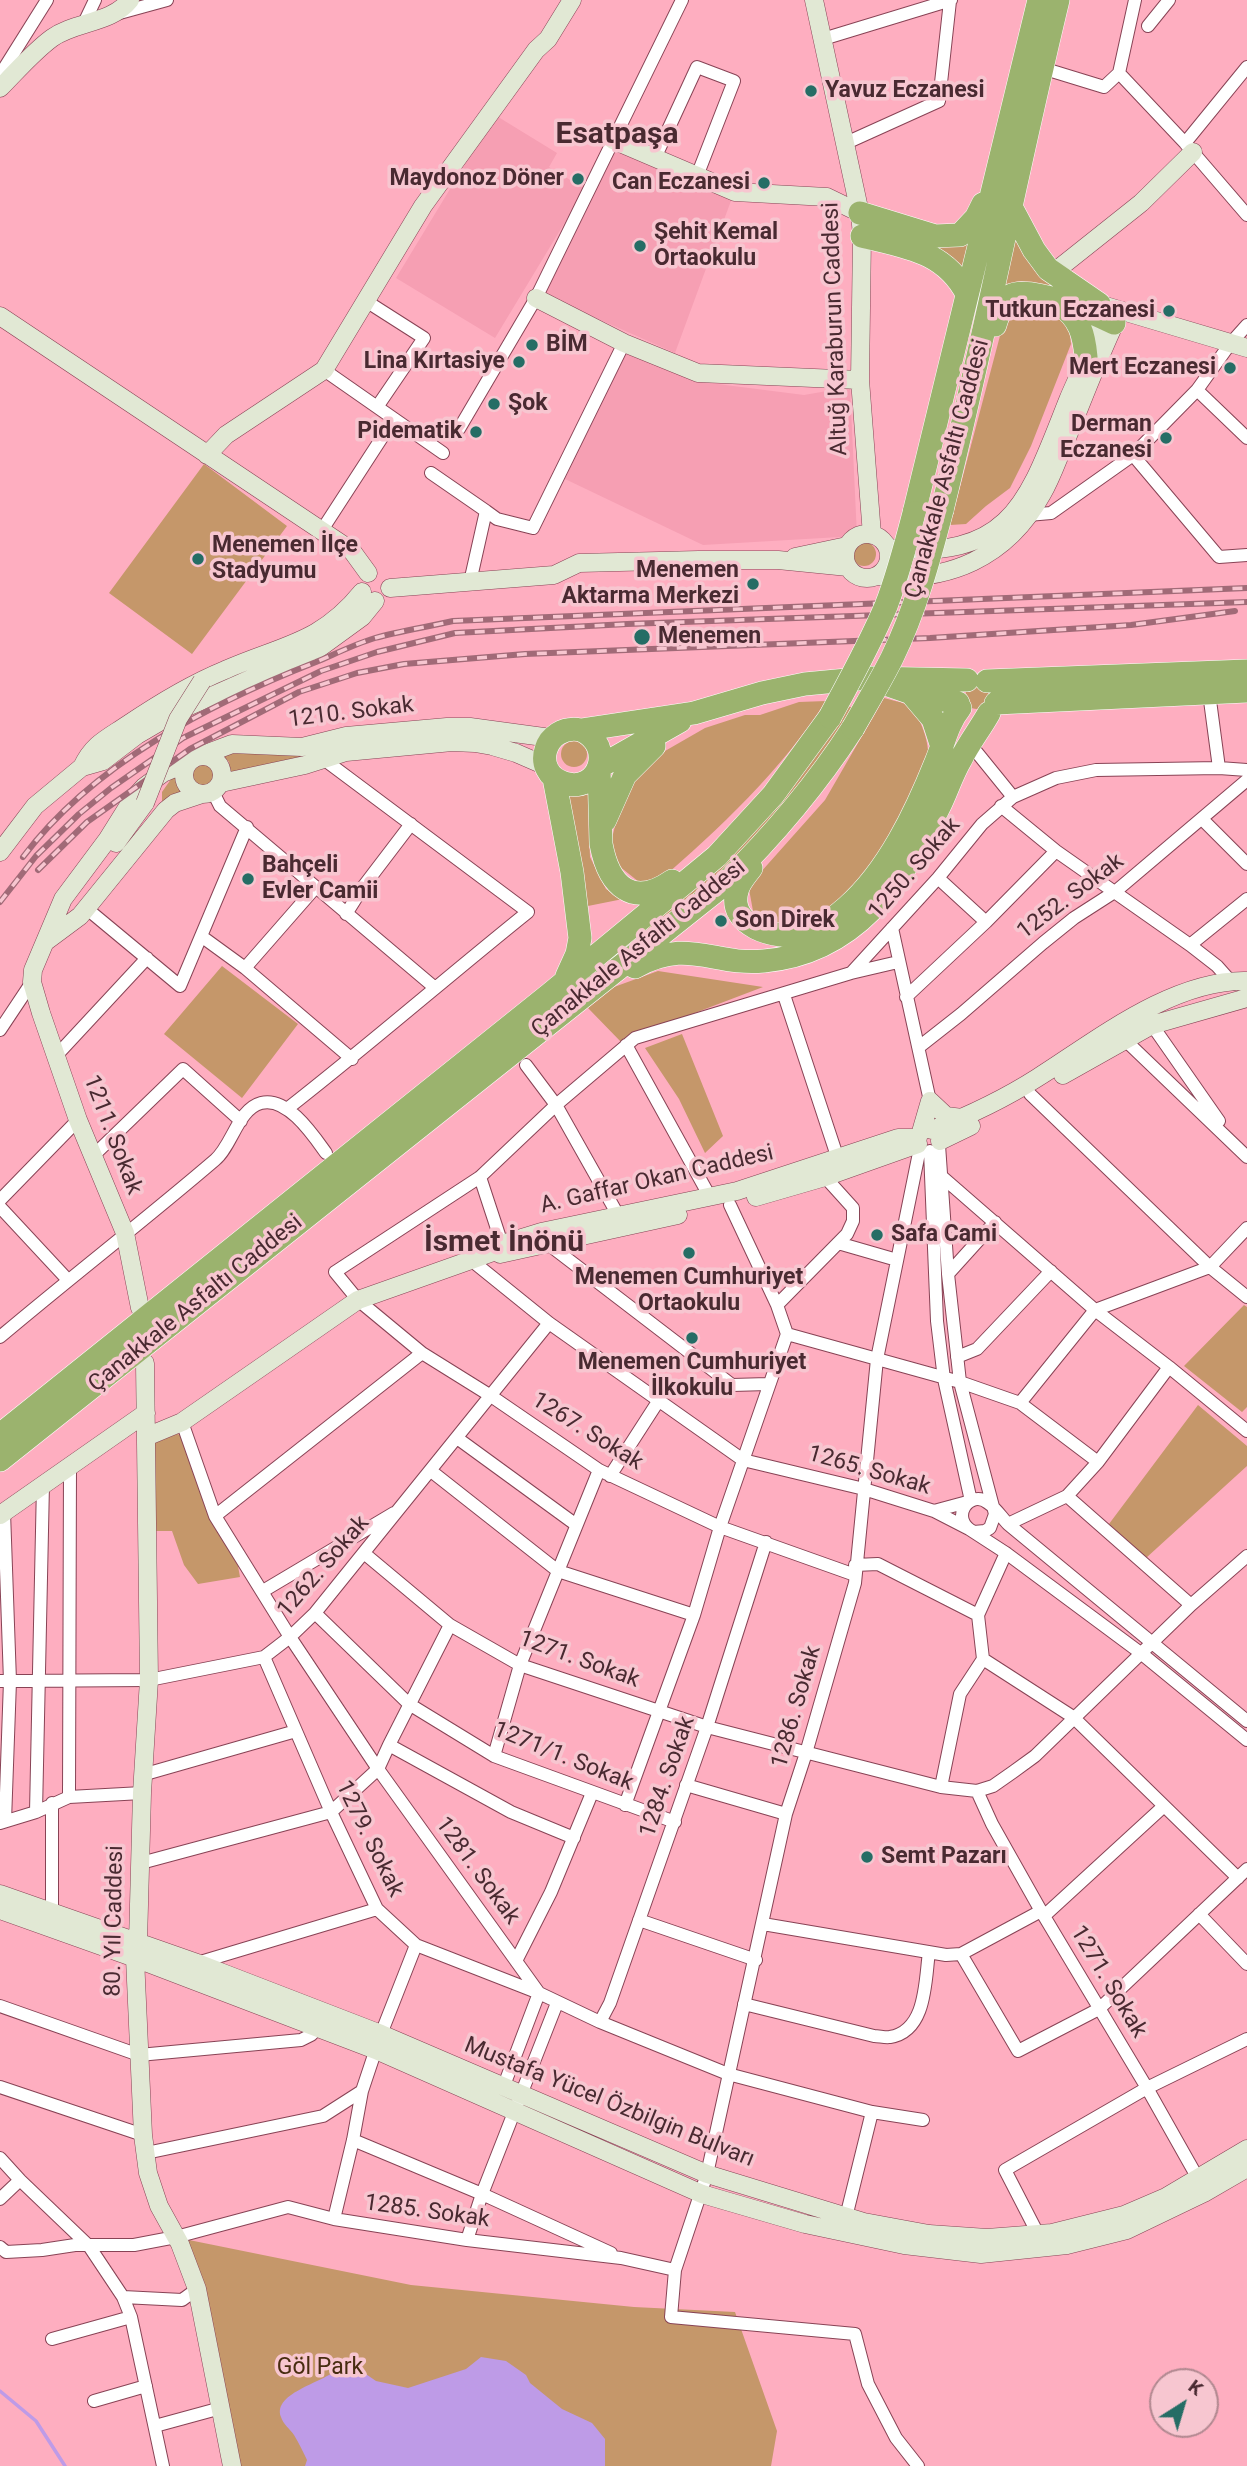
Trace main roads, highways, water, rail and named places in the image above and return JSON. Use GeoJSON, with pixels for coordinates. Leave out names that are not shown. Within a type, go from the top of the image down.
{"type":"FeatureCollection","features":[{"type":"Feature","properties":{"kind":"highway","name":"Çanakkale Asfaltı Caddesi"},"geometry":{"type":"LineString","coordinates":[[0,1435],[707,864],[773,796],[830,717],[886,606],[914,513],[1039,0]]}},
{"type":"Feature","properties":{"kind":"highway","name":"Çanakkale Asfaltı Caddesi"},"geometry":{"type":"LineString","coordinates":[[0,1460],[722,886],[789,817],[838,752],[889,664],[928,566],[976,370],[1010,205],[1058,0]]}},
{"type":"Feature","properties":{"kind":"highway"},"geometry":{"type":"LineString","coordinates":[[967,294],[948,266],[861,225],[935,236],[960,235],[976,218],[994,183]]}},
{"type":"Feature","properties":{"kind":"highway"},"geometry":{"type":"LineString","coordinates":[[1010,205],[1034,250],[1053,273],[1108,313],[1052,299]]}},
{"type":"Feature","properties":{"kind":"highway"},"geometry":{"type":"LineString","coordinates":[[976,370],[1001,308],[1008,298],[1024,292],[1040,293],[1072,315],[1081,327],[1086,357]]}},
{"type":"Feature","properties":{"kind":"highway"},"geometry":{"type":"LineString","coordinates":[[565,980],[577,954],[579,938],[572,872],[546,747],[551,738],[565,730],[694,713],[783,688],[868,678],[977,680],[1247,671]]}},
{"type":"Feature","properties":{"kind":"highway"},"geometry":{"type":"LineString","coordinates":[[868,678],[959,706],[977,718],[993,708],[1247,691]]}},
{"type":"Feature","properties":{"kind":"highway"},"geometry":{"type":"LineString","coordinates":[[838,752],[824,782],[740,884],[736,894],[740,911],[744,918],[761,931],[782,936],[812,931],[835,916],[861,893],[890,854],[910,818],[959,706],[959,690],[977,680]]}},
{"type":"Feature","properties":{"kind":"highway"},"geometry":{"type":"LineString","coordinates":[[594,987],[647,960],[668,953],[680,952],[763,962],[811,952],[838,939],[861,922],[894,882],[929,825],[960,760],[993,708],[995,691],[977,680]]}},
{"type":"Feature","properties":{"kind":"highway"},"geometry":{"type":"LineString","coordinates":[[911,693],[933,719],[942,747]]}},
{"type":"Feature","properties":{"kind":"highway"},"geometry":{"type":"LineString","coordinates":[[550,772],[568,785],[576,785],[590,779],[599,767],[694,713]]}},
{"type":"Feature","properties":{"kind":"highway"},"geometry":{"type":"LineString","coordinates":[[601,830],[625,775],[640,757],[694,713]]}},
{"type":"Feature","properties":{"kind":"highway"},"geometry":{"type":"LineString","coordinates":[[581,730],[588,733],[601,752],[599,767],[603,854],[612,874],[623,888],[641,894],[658,890],[722,836],[747,824]]}},
{"type":"Feature","properties":{"kind":"waterway"},"geometry":{"type":"LineString","coordinates":[[0,2391],[36,2421],[65,2466]]}},
{"type":"Feature","properties":{"kind":"railway"},"geometry":{"type":"LineString","coordinates":[[23,857],[51,824],[83,793],[156,740],[235,697],[360,643],[394,633],[453,621],[1247,588]]}},
{"type":"Feature","properties":{"kind":"railway"},"geometry":{"type":"LineString","coordinates":[[0,902],[36,856],[79,814],[111,788],[183,738],[321,671],[377,652],[455,633],[627,624],[1247,602]]}},
{"type":"Feature","properties":{"kind":"railway"},"geometry":{"type":"LineString","coordinates":[[38,870],[87,822],[190,749],[299,692],[357,673],[404,664],[525,654],[930,638],[1131,625],[1235,611]]}},
{"type":"Feature","properties":{"kind":"place","name":"Yavuz Eczanesi"},"geometry":{"type":"Point","coordinates":[811,91]}},
{"type":"Feature","properties":{"kind":"place","name":"Maydonoz Döner"},"geometry":{"type":"Point","coordinates":[578,179]}},
{"type":"Feature","properties":{"kind":"place","name":"Can Eczanesi"},"geometry":{"type":"Point","coordinates":[764,183]}},
{"type":"Feature","properties":{"kind":"place","name":"Şehit Kemal Ortaokulu"},"geometry":{"type":"Point","coordinates":[640,246]}},
{"type":"Feature","properties":{"kind":"place","name":"Tutkun Eczanesi"},"geometry":{"type":"Point","coordinates":[1169,311]}},
{"type":"Feature","properties":{"kind":"place","name":"BİM"},"geometry":{"type":"Point","coordinates":[532,345]}},
{"type":"Feature","properties":{"kind":"place","name":"Lina Kırtasiye"},"geometry":{"type":"Point","coordinates":[519,362]}},
{"type":"Feature","properties":{"kind":"place","name":"Mert Eczanesi"},"geometry":{"type":"Point","coordinates":[1230,368]}},
{"type":"Feature","properties":{"kind":"place","name":"Şok"},"geometry":{"type":"Point","coordinates":[494,404]}},
{"type":"Feature","properties":{"kind":"place","name":"Pidematik"},"geometry":{"type":"Point","coordinates":[476,432]}},
{"type":"Feature","properties":{"kind":"place","name":"Derman Eczanesi"},"geometry":{"type":"Point","coordinates":[1166,438]}},
{"type":"Feature","properties":{"kind":"place","name":"Menemen İlçe Stadyumu"},"geometry":{"type":"Point","coordinates":[198,559]}},
{"type":"Feature","properties":{"kind":"place","name":"Menemen Aktarma Merkezi"},"geometry":{"type":"Point","coordinates":[753,584]}},
{"type":"Feature","properties":{"kind":"place","name":"Menemen"},"geometry":{"type":"Point","coordinates":[642,637]}},
{"type":"Feature","properties":{"kind":"place","name":"Bahçeli Evler Camii"},"geometry":{"type":"Point","coordinates":[248,879]}},
{"type":"Feature","properties":{"kind":"place","name":"Son Direk"},"geometry":{"type":"Point","coordinates":[721,921]}},
{"type":"Feature","properties":{"kind":"place","name":"Safa Cami"},"geometry":{"type":"Point","coordinates":[877,1235]}},
{"type":"Feature","properties":{"kind":"place","name":"Menemen Cumhuriyet Ortaokulu"},"geometry":{"type":"Point","coordinates":[689,1253]}},
{"type":"Feature","properties":{"kind":"place","name":"Menemen Cumhuriyet İlkokulu"},"geometry":{"type":"Point","coordinates":[692,1338]}},
{"type":"Feature","properties":{"kind":"place","name":"Semt Pazarı"},"geometry":{"type":"Point","coordinates":[867,1857]}},
{"type":"Feature","properties":{"kind":"district","name":"Esatpaşa"},"geometry":{"type":"Point","coordinates":[617,135]}},
{"type":"Feature","properties":{"kind":"district","name":"İsmet İnönü"},"geometry":{"type":"Point","coordinates":[504,1243]}},
{"type":"Feature","properties":{"kind":"park label","name":"Göl Park"},"geometry":{"type":"Point","coordinates":[320,2368]}}]}
